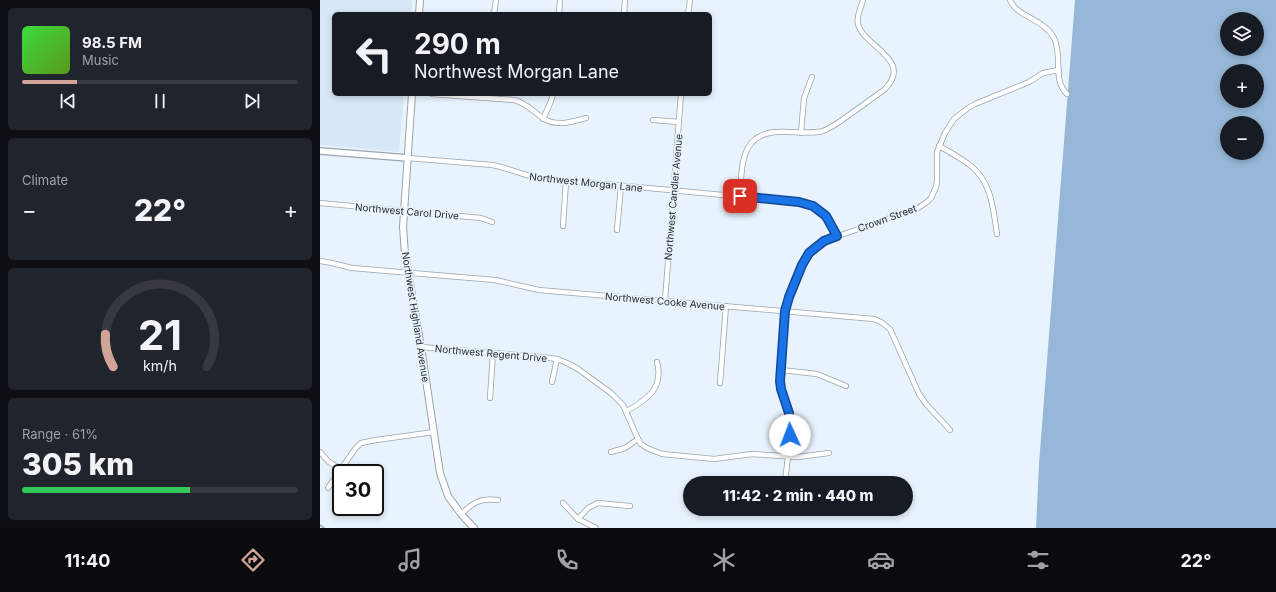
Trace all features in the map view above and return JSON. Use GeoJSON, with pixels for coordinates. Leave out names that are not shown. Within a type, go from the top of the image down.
{"type":"FeatureCollection","features":[{"type":"Feature","properties":{"kind":"main road"},"geometry":{"type":"LineString","coordinates":[[419,12],[420,0]]}},
{"type":"Feature","properties":{"kind":"main road","name":"Northwest Highland Avenue"},"geometry":{"type":"LineString","coordinates":[[412,96],[404,211],[404,244],[442,480],[448,496],[461,514],[474,528]]}},
{"type":"Feature","properties":{"kind":"street"},"geometry":{"type":"LineString","coordinates":[[494,12],[496,0]]}},
{"type":"Feature","properties":{"kind":"street"},"geometry":{"type":"LineString","coordinates":[[559,12],[560,0]]}},
{"type":"Feature","properties":{"kind":"street"},"geometry":{"type":"LineString","coordinates":[[624,12],[625,0]]}},
{"type":"Feature","properties":{"kind":"street"},"geometry":{"type":"LineString","coordinates":[[688,12],[690,0]]}},
{"type":"Feature","properties":{"kind":"street"},"geometry":{"type":"LineString","coordinates":[[740,196],[744,158],[751,143],[763,134],[778,131],[812,133],[830,128],[889,85],[892,79],[892,68],[887,56],[866,37],[860,28],[858,15],[863,0]]}},
{"type":"Feature","properties":{"kind":"street"},"geometry":{"type":"LineString","coordinates":[[1010,0],[1017,10],[1044,25],[1053,37],[1057,47],[1059,81],[1067,94]]}},
{"type":"Feature","properties":{"kind":"street","name":"Crown Street"},"geometry":{"type":"LineString","coordinates":[[786,476],[790,421],[789,413],[781,389],[785,311],[802,265],[809,253],[824,241],[918,208],[927,202],[931,198],[936,187],[936,159],[939,146],[954,119],[968,108],[1029,82],[1043,73],[1059,70]]}},
{"type":"Feature","properties":{"kind":"street"},"geometry":{"type":"LineString","coordinates":[[801,133],[804,98],[812,77]]}},
{"type":"Feature","properties":{"kind":"street"},"geometry":{"type":"LineString","coordinates":[[454,96],[521,102],[543,119],[550,121],[564,123],[574,122],[586,118]]}},
{"type":"Feature","properties":{"kind":"street"},"geometry":{"type":"LineString","coordinates":[[543,119],[552,96]]}},
{"type":"Feature","properties":{"kind":"street","name":"Northwest Candler Avenue"},"geometry":{"type":"LineString","coordinates":[[665,301],[681,96]]}},
{"type":"Feature","properties":{"kind":"street"},"geometry":{"type":"LineString","coordinates":[[653,120],[679,122]]}},
{"type":"Feature","properties":{"kind":"street"},"geometry":{"type":"LineString","coordinates":[[939,146],[970,165],[977,171],[986,184],[991,197],[997,234]]}},
{"type":"Feature","properties":{"kind":"street","name":"Northwest Morgan Lane"},"geometry":{"type":"LineString","coordinates":[[320,151],[492,165],[534,177],[566,181],[799,202],[813,206],[826,216],[837,236]]}},
{"type":"Feature","properties":{"kind":"street"},"geometry":{"type":"LineString","coordinates":[[563,226],[566,181]]}},
{"type":"Feature","properties":{"kind":"street"},"geometry":{"type":"LineString","coordinates":[[617,230],[621,186]]}},
{"type":"Feature","properties":{"kind":"street","name":"Northwest Carol Drive"},"geometry":{"type":"LineString","coordinates":[[320,203],[481,218],[492,222]]}},
{"type":"Feature","properties":{"kind":"street","name":"Northwest Cooke Avenue"},"geometry":{"type":"LineString","coordinates":[[320,261],[352,268],[495,280],[539,290],[874,319],[886,325],[893,334],[919,394],[930,409],[950,430]]}},
{"type":"Feature","properties":{"kind":"street"},"geometry":{"type":"LineString","coordinates":[[720,384],[726,306]]}},
{"type":"Feature","properties":{"kind":"street","name":"Northwest Regent Drive"},"geometry":{"type":"LineString","coordinates":[[421,347],[557,359],[578,369],[617,398],[627,412],[638,439]]}},
{"type":"Feature","properties":{"kind":"street"},"geometry":{"type":"LineString","coordinates":[[490,398],[493,353]]}},
{"type":"Feature","properties":{"kind":"street"},"geometry":{"type":"LineString","coordinates":[[552,382],[557,359]]}},
{"type":"Feature","properties":{"kind":"street"},"geometry":{"type":"LineString","coordinates":[[627,412],[644,401],[653,392],[658,379],[657,362]]}},
{"type":"Feature","properties":{"kind":"street"},"geometry":{"type":"LineString","coordinates":[[781,370],[817,374],[846,386]]}},
{"type":"Feature","properties":{"kind":"street"},"geometry":{"type":"LineString","coordinates":[[344,464],[357,446],[361,443],[434,432]]}},
{"type":"Feature","properties":{"kind":"street"},"geometry":{"type":"LineString","coordinates":[[611,452],[625,448],[638,439],[641,444],[654,451],[673,456],[714,458],[752,454],[806,456],[829,453]]}},
{"type":"Feature","properties":{"kind":"street"},"geometry":{"type":"LineString","coordinates":[[320,452],[332,464]]}},
{"type":"Feature","properties":{"kind":"street"},"geometry":{"type":"LineString","coordinates":[[328,488],[332,482]]}},
{"type":"Feature","properties":{"kind":"street"},"geometry":{"type":"LineString","coordinates":[[461,514],[478,501],[487,499],[498,500]]}},
{"type":"Feature","properties":{"kind":"street"},"geometry":{"type":"LineString","coordinates":[[563,503],[578,518],[596,528]]}},
{"type":"Feature","properties":{"kind":"street"},"geometry":{"type":"LineString","coordinates":[[578,518],[588,508],[598,503],[630,506]]}},
{"type":"Feature","properties":{"kind":"shaded area"},"geometry":{"type":"Polygon","coordinates":[[[320,0],[412,0],[411,12],[332,12],[332,96],[404,96],[399,152],[320,145],[320,0]]]}},
{"type":"Feature","properties":{"kind":"shaded area"},"geometry":{"type":"Polygon","coordinates":[[[1075,0],[1276,0],[1276,528],[1036,528],[1039,464],[1075,0]]]}},
{"type":"Feature","properties":{"kind":"waterway"},"geometry":{"type":"LineString","coordinates":[[320,525],[324,528]]}},
{"type":"Feature","properties":{"kind":"route"},"geometry":{"type":"LineString","coordinates":[[740,196],[799,202],[813,206],[826,216],[837,236],[824,241],[809,253],[802,265],[786,305],[780,381],[781,389],[789,413],[790,435]]}}]}
